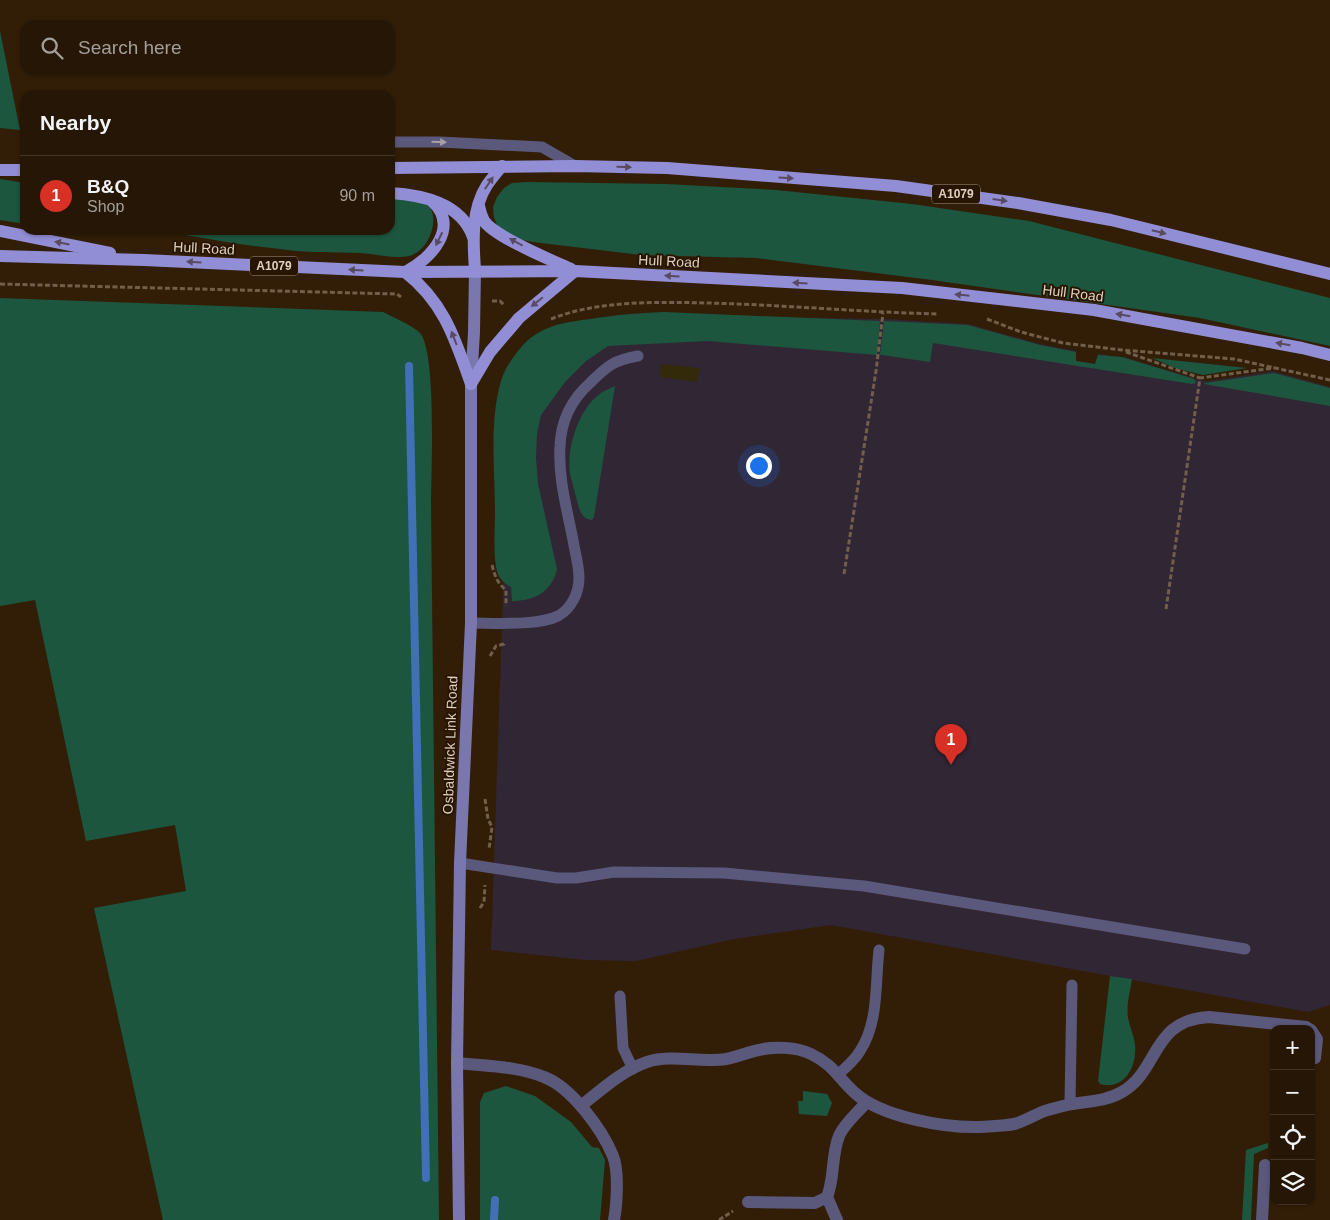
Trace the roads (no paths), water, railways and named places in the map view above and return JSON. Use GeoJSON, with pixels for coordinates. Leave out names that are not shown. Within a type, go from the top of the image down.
{"type":"FeatureCollection","features":[{"type":"Feature","properties":{"kind":"main road"},"geometry":{"type":"LineString","coordinates":[[473,237],[479,206],[487,186],[502,166]]}},
{"type":"Feature","properties":{"kind":"main road","name":"A1079"},"geometry":{"type":"LineString","coordinates":[[395,168],[576,166],[668,168],[896,186],[1018,203],[1111,220],[1330,274]]}},
{"type":"Feature","properties":{"kind":"main road"},"geometry":{"type":"LineString","coordinates":[[0,170],[20,170]]}},
{"type":"Feature","properties":{"kind":"main road"},"geometry":{"type":"LineString","coordinates":[[395,194],[428,197],[449,208],[463,219],[470,227],[473,237],[475,270]]}},
{"type":"Feature","properties":{"kind":"main road"},"geometry":{"type":"LineString","coordinates":[[428,197],[439,207],[445,222],[443,232],[430,255],[420,264],[405,272],[424,288],[446,318],[471,384]]}},
{"type":"Feature","properties":{"kind":"main road"},"geometry":{"type":"LineString","coordinates":[[471,384],[490,352],[519,318],[575,271],[517,244],[492,229],[484,220],[479,206]]}},
{"type":"Feature","properties":{"kind":"main road"},"geometry":{"type":"LineString","coordinates":[[0,231],[144,260]]}},
{"type":"Feature","properties":{"kind":"main road","name":"Hull Road"},"geometry":{"type":"LineString","coordinates":[[0,256],[144,260],[405,272],[475,270],[575,271],[912,289],[1094,310],[1302,348],[1330,355]]}},
{"type":"Feature","properties":{"kind":"street","name":"Osbaldwick Link Road"},"geometry":{"type":"LineString","coordinates":[[459,1220],[457,1063],[460,863],[471,623],[471,384],[475,270]]}},
{"type":"Feature","properties":{"kind":"street"},"geometry":{"type":"LineString","coordinates":[[582,1106],[605,1086],[646,1062],[662,1059],[726,1059],[761,1049],[789,1049],[809,1052],[826,1062],[866,1102],[893,1114],[930,1122],[979,1127],[1014,1124],[1044,1111],[1070,1104],[1091,1102],[1121,1093],[1133,1084],[1169,1033],[1180,1024],[1196,1018],[1209,1017],[1294,1025]]}},
{"type":"Feature","properties":{"kind":"street"},"geometry":{"type":"LineString","coordinates":[[1315,1036],[1317,1039],[1315,1058]]}},
{"type":"Feature","properties":{"kind":"street"},"geometry":{"type":"LineString","coordinates":[[457,1063],[513,1069],[544,1077],[582,1106],[600,1132],[613,1157],[617,1186],[614,1220]]}},
{"type":"Feature","properties":{"kind":"street"},"geometry":{"type":"LineString","coordinates":[[748,1202],[815,1203],[827,1197],[832,1184],[835,1150],[840,1134],[866,1102]]}},
{"type":"Feature","properties":{"kind":"street"},"geometry":{"type":"LineString","coordinates":[[1262,1220],[1265,1165]]}},
{"type":"Feature","properties":{"kind":"street"},"geometry":{"type":"LineString","coordinates":[[827,1197],[837,1220]]}},
{"type":"Feature","properties":{"kind":"lane"},"geometry":{"type":"LineString","coordinates":[[395,142],[440,142],[542,147],[576,166]]}},
{"type":"Feature","properties":{"kind":"lane"},"geometry":{"type":"LineString","coordinates":[[471,623],[504,624],[537,621],[557,616],[567,609],[577,595],[579,579],[577,561],[562,485],[560,446],[562,428],[569,408],[577,394],[601,372],[620,359],[638,356]]}},
{"type":"Feature","properties":{"kind":"lane"},"geometry":{"type":"LineString","coordinates":[[460,863],[557,878],[576,878],[614,872],[724,873],[864,886],[1245,949]]}},
{"type":"Feature","properties":{"kind":"lane"},"geometry":{"type":"LineString","coordinates":[[839,1074],[859,1053],[871,1029],[874,1017],[878,950]]}},
{"type":"Feature","properties":{"kind":"lane"},"geometry":{"type":"LineString","coordinates":[[1070,1104],[1072,985]]}},
{"type":"Feature","properties":{"kind":"lane"},"geometry":{"type":"LineString","coordinates":[[620,996],[623,1048],[633,1069]]}},
{"type":"Feature","properties":{"kind":"waterway"},"geometry":{"type":"LineString","coordinates":[[409,366],[426,1178]]}},
{"type":"Feature","properties":{"kind":"waterway"},"geometry":{"type":"LineString","coordinates":[[494,1220],[495,1200]]}},
{"type":"Feature","properties":{"kind":"place","name":"B&Q"},"geometry":{"type":"Point","coordinates":[951,765]}}]}
